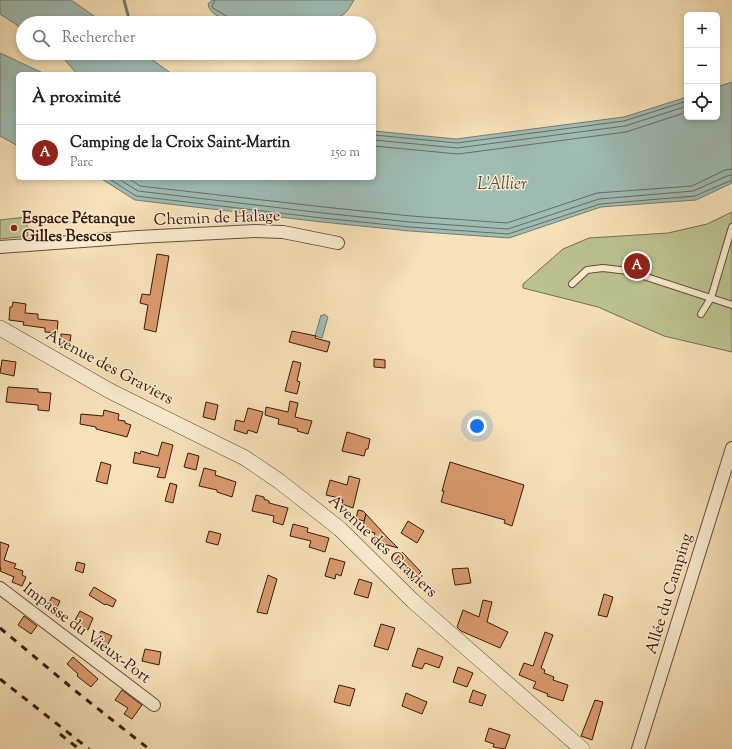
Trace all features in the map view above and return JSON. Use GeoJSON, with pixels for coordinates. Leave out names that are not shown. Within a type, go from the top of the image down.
{"type":"FeatureCollection","features":[{"type":"Feature","properties":{"kind":"street","name":"Chemin de Halage"},"geometry":{"type":"LineString","coordinates":[[0,247],[138,237],[254,231],[283,232],[338,243]]}},
{"type":"Feature","properties":{"kind":"street","name":"Avenue des Graviers"},"geometry":{"type":"LineString","coordinates":[[0,328],[110,391],[245,458],[279,481],[340,529],[413,601],[577,744],[587,749]]}},
{"type":"Feature","properties":{"kind":"street","name":"Allée du Camping"},"geometry":{"type":"LineString","coordinates":[[638,749],[732,448]]}},
{"type":"Feature","properties":{"kind":"street","name":"Impasse du Vieux-Port"},"geometry":{"type":"LineString","coordinates":[[0,588],[154,705]]}},
{"type":"Feature","properties":{"kind":"lane"},"geometry":{"type":"LineString","coordinates":[[701,314],[711,298],[732,227]]}},
{"type":"Feature","properties":{"kind":"lane"},"geometry":{"type":"LineString","coordinates":[[572,284],[587,270],[603,268],[628,271],[732,305]]}},
{"type":"Feature","properties":{"kind":"green space"},"geometry":{"type":"Polygon","coordinates":[[[732,212],[732,352],[664,336],[598,307],[523,288],[523,284],[563,249],[589,238],[668,233],[707,224],[732,212]]]}},
{"type":"Feature","properties":{"kind":"green space","name":"Espace Pétanque Gilles Bescos"},"geometry":{"type":"Polygon","coordinates":[[[26,217],[28,236],[0,239],[0,220],[26,217]]]}},
{"type":"Feature","properties":{"kind":"water"},"geometry":{"type":"Polygon","coordinates":[[[0,0],[71,0],[94,16],[16,16],[16,24],[0,14],[0,0]]]}},
{"type":"Feature","properties":{"kind":"water"},"geometry":{"type":"Polygon","coordinates":[[[212,0],[354,0],[349,9],[342,16],[218,16],[211,10],[208,4],[212,0]]]}},
{"type":"Feature","properties":{"kind":"water"},"geometry":{"type":"Polygon","coordinates":[[[0,53],[41,72],[16,72],[16,145],[0,136],[0,53]]]}},
{"type":"Feature","properties":{"kind":"water"},"geometry":{"type":"Polygon","coordinates":[[[65,60],[153,60],[169,72],[75,72],[65,60]]]}},
{"type":"Feature","properties":{"kind":"water","name":"L'Allier"},"geometry":{"type":"Polygon","coordinates":[[[732,82],[732,183],[696,200],[601,207],[509,238],[410,231],[135,200],[103,180],[376,180],[376,131],[456,139],[624,117],[684,98],[684,120],[720,120],[720,86],[732,82]]]}},
{"type":"Feature","properties":{"kind":"water"},"geometry":{"type":"Polygon","coordinates":[[[324,314],[328,317],[322,338],[315,336],[321,315],[323,316],[324,314]]]}},
{"type":"Feature","properties":{"kind":"building"},"geometry":{"type":"Polygon","coordinates":[[[157,254],[169,256],[156,332],[144,329],[148,305],[140,303],[142,294],[150,295],[157,254]]]}},
{"type":"Feature","properties":{"kind":"building"},"geometry":{"type":"Polygon","coordinates":[[[13,302],[26,304],[25,313],[38,314],[38,319],[58,321],[57,333],[45,332],[45,328],[23,325],[24,322],[9,320],[10,307],[12,307],[13,302]]]}},
{"type":"Feature","properties":{"kind":"building"},"geometry":{"type":"Polygon","coordinates":[[[292,331],[316,336],[315,338],[330,342],[327,352],[289,342],[292,331]]]}},
{"type":"Feature","properties":{"kind":"building"},"geometry":{"type":"Polygon","coordinates":[[[61,334],[71,335],[69,348],[60,347],[61,334]]]}},
{"type":"Feature","properties":{"kind":"building"},"geometry":{"type":"Polygon","coordinates":[[[374,359],[385,360],[385,368],[374,367],[374,359]]]}},
{"type":"Feature","properties":{"kind":"building"},"geometry":{"type":"Polygon","coordinates":[[[2,360],[16,362],[14,376],[0,373],[2,360]]]}},
{"type":"Feature","properties":{"kind":"building"},"geometry":{"type":"Polygon","coordinates":[[[293,361],[301,363],[297,381],[300,382],[297,394],[285,391],[293,361]]]}},
{"type":"Feature","properties":{"kind":"building"},"geometry":{"type":"Polygon","coordinates":[[[8,387],[38,389],[38,392],[51,393],[49,411],[38,410],[38,405],[6,402],[8,387]]]}},
{"type":"Feature","properties":{"kind":"building"},"geometry":{"type":"Polygon","coordinates":[[[290,401],[298,403],[295,417],[312,421],[308,434],[297,431],[298,429],[278,424],[279,419],[265,415],[266,407],[288,412],[290,401]]]}},
{"type":"Feature","properties":{"kind":"building"},"geometry":{"type":"Polygon","coordinates":[[[206,402],[218,405],[215,420],[203,417],[206,402]]]}},
{"type":"Feature","properties":{"kind":"building"},"geometry":{"type":"Polygon","coordinates":[[[248,408],[263,412],[257,433],[248,430],[247,434],[234,430],[236,420],[244,422],[248,408]]]}},
{"type":"Feature","properties":{"kind":"building"},"geometry":{"type":"Polygon","coordinates":[[[104,410],[119,414],[118,420],[125,421],[125,423],[131,425],[127,437],[96,429],[96,427],[80,424],[81,414],[103,416],[104,410]]]}},
{"type":"Feature","properties":{"kind":"building"},"geometry":{"type":"Polygon","coordinates":[[[347,432],[370,439],[368,449],[366,449],[364,456],[342,451],[347,432]]]}},
{"type":"Feature","properties":{"kind":"building"},"geometry":{"type":"Polygon","coordinates":[[[162,442],[173,445],[165,478],[157,477],[160,468],[133,463],[135,452],[140,454],[141,451],[158,456],[162,442]]]}},
{"type":"Feature","properties":{"kind":"building"},"geometry":{"type":"Polygon","coordinates":[[[188,453],[199,456],[196,470],[184,467],[188,453]]]}},
{"type":"Feature","properties":{"kind":"building"},"geometry":{"type":"Polygon","coordinates":[[[101,462],[111,465],[107,484],[96,481],[101,462]]]}},
{"type":"Feature","properties":{"kind":"building"},"geometry":{"type":"Polygon","coordinates":[[[450,462],[524,485],[512,526],[504,523],[505,520],[441,502],[444,491],[442,491],[450,462]]]}},
{"type":"Feature","properties":{"kind":"building"},"geometry":{"type":"Polygon","coordinates":[[[204,468],[216,471],[215,475],[236,482],[232,497],[217,492],[217,490],[199,486],[204,468]]]}},
{"type":"Feature","properties":{"kind":"building"},"geometry":{"type":"Polygon","coordinates":[[[349,476],[360,479],[353,508],[342,504],[343,500],[338,499],[339,498],[326,495],[330,480],[347,485],[349,476]]]}},
{"type":"Feature","properties":{"kind":"building"},"geometry":{"type":"Polygon","coordinates":[[[170,483],[177,485],[173,503],[165,501],[170,483]]]}},
{"type":"Feature","properties":{"kind":"building"},"geometry":{"type":"Polygon","coordinates":[[[256,495],[264,497],[264,499],[269,501],[269,503],[288,508],[283,525],[273,522],[274,516],[252,511],[256,495]]]}},
{"type":"Feature","properties":{"kind":"building"},"geometry":{"type":"Polygon","coordinates":[[[358,510],[363,511],[366,514],[364,521],[356,519],[358,510]]]}},
{"type":"Feature","properties":{"kind":"building"},"geometry":{"type":"Polygon","coordinates":[[[366,514],[398,548],[373,541],[375,533],[362,530],[366,514]]]}},
{"type":"Feature","properties":{"kind":"building"},"geometry":{"type":"Polygon","coordinates":[[[408,521],[424,531],[417,543],[401,533],[408,521]]]}},
{"type":"Feature","properties":{"kind":"building"},"geometry":{"type":"Polygon","coordinates":[[[293,524],[308,528],[307,532],[329,538],[325,552],[309,547],[311,541],[290,536],[293,524]]]}},
{"type":"Feature","properties":{"kind":"building"},"geometry":{"type":"Polygon","coordinates":[[[209,531],[221,534],[218,545],[206,542],[209,531]]]}},
{"type":"Feature","properties":{"kind":"building"},"geometry":{"type":"Polygon","coordinates":[[[0,542],[9,545],[4,560],[16,564],[14,568],[23,571],[22,575],[26,577],[22,586],[12,582],[14,577],[0,571],[0,542]]]}},
{"type":"Feature","properties":{"kind":"building"},"geometry":{"type":"Polygon","coordinates":[[[402,552],[421,572],[412,581],[393,562],[402,552]]]}},
{"type":"Feature","properties":{"kind":"building"},"geometry":{"type":"Polygon","coordinates":[[[330,558],[345,562],[341,576],[336,574],[335,579],[325,576],[330,558]]]}},
{"type":"Feature","properties":{"kind":"building"},"geometry":{"type":"Polygon","coordinates":[[[77,562],[85,564],[83,573],[75,570],[77,562]]]}},
{"type":"Feature","properties":{"kind":"building"},"geometry":{"type":"Polygon","coordinates":[[[468,568],[471,583],[455,585],[452,569],[468,568]]]}},
{"type":"Feature","properties":{"kind":"building"},"geometry":{"type":"Polygon","coordinates":[[[268,575],[277,579],[267,614],[257,612],[268,575]]]}},
{"type":"Feature","properties":{"kind":"building"},"geometry":{"type":"Polygon","coordinates":[[[359,579],[372,583],[368,598],[354,594],[359,579]]]}},
{"type":"Feature","properties":{"kind":"building"},"geometry":{"type":"Polygon","coordinates":[[[94,587],[116,600],[113,607],[106,604],[105,605],[89,595],[94,587]]]}},
{"type":"Feature","properties":{"kind":"building"},"geometry":{"type":"Polygon","coordinates":[[[604,594],[613,597],[607,617],[598,615],[604,594]]]}},
{"type":"Feature","properties":{"kind":"building"},"geometry":{"type":"Polygon","coordinates":[[[52,597],[60,601],[56,610],[47,606],[52,597]]]}},
{"type":"Feature","properties":{"kind":"building"},"geometry":{"type":"Polygon","coordinates":[[[483,600],[492,602],[487,622],[508,632],[500,648],[461,631],[457,627],[463,610],[479,617],[483,600]]]}},
{"type":"Feature","properties":{"kind":"building"},"geometry":{"type":"Polygon","coordinates":[[[80,611],[93,618],[88,630],[74,622],[80,611]]]}},
{"type":"Feature","properties":{"kind":"building"},"geometry":{"type":"Polygon","coordinates":[[[24,616],[37,626],[31,634],[18,625],[24,616]]]}},
{"type":"Feature","properties":{"kind":"building"},"geometry":{"type":"Polygon","coordinates":[[[381,624],[395,628],[388,650],[374,646],[381,624]]]}},
{"type":"Feature","properties":{"kind":"building"},"geometry":{"type":"Polygon","coordinates":[[[101,631],[112,636],[105,650],[94,645],[101,631]]]}},
{"type":"Feature","properties":{"kind":"building"},"geometry":{"type":"Polygon","coordinates":[[[545,632],[553,635],[541,668],[545,670],[544,673],[554,677],[553,680],[568,685],[563,701],[547,696],[548,694],[533,688],[536,682],[519,675],[524,663],[533,666],[545,632]]]}},
{"type":"Feature","properties":{"kind":"building"},"geometry":{"type":"Polygon","coordinates":[[[418,648],[443,657],[439,668],[425,663],[422,669],[412,666],[418,648]]]}},
{"type":"Feature","properties":{"kind":"building"},"geometry":{"type":"Polygon","coordinates":[[[145,649],[161,652],[159,665],[142,661],[145,649]]]}},
{"type":"Feature","properties":{"kind":"building"},"geometry":{"type":"Polygon","coordinates":[[[73,657],[98,679],[91,687],[77,676],[78,674],[67,664],[73,657]]]}},
{"type":"Feature","properties":{"kind":"building"},"geometry":{"type":"Polygon","coordinates":[[[458,667],[473,673],[467,687],[453,682],[458,667]]]}},
{"type":"Feature","properties":{"kind":"building"},"geometry":{"type":"Polygon","coordinates":[[[339,685],[355,689],[350,706],[334,702],[339,685]]]}},
{"type":"Feature","properties":{"kind":"building"},"geometry":{"type":"Polygon","coordinates":[[[122,690],[142,705],[132,719],[124,714],[128,708],[115,700],[122,690]]]}},
{"type":"Feature","properties":{"kind":"building"},"geometry":{"type":"Polygon","coordinates":[[[473,690],[486,695],[482,706],[469,702],[473,690]]]}},
{"type":"Feature","properties":{"kind":"building"},"geometry":{"type":"Polygon","coordinates":[[[406,693],[427,702],[422,714],[402,706],[406,693]]]}},
{"type":"Feature","properties":{"kind":"building"},"geometry":{"type":"Polygon","coordinates":[[[595,700],[603,702],[592,740],[581,736],[595,700]]]}},
{"type":"Feature","properties":{"kind":"building"},"geometry":{"type":"Polygon","coordinates":[[[489,728],[510,735],[505,749],[493,747],[494,744],[485,741],[489,728]]]}},
{"type":"Feature","properties":{"kind":"waterway"},"geometry":{"type":"LineString","coordinates":[[124,0],[128,16]]}},
{"type":"Feature","properties":{"kind":"railway"},"geometry":{"type":"LineString","coordinates":[[0,628],[78,693],[149,749]]}},
{"type":"Feature","properties":{"kind":"railway"},"geometry":{"type":"LineString","coordinates":[[0,679],[89,749]]}},
{"type":"Feature","properties":{"kind":"railway"},"geometry":{"type":"LineString","coordinates":[[60,734],[79,749]]}},
{"type":"Feature","properties":{"kind":"place","name":"Espace Pétanque Gilles Bescos"},"geometry":{"type":"Point","coordinates":[14,228]}},
{"type":"Feature","properties":{"kind":"place","name":"Camping de la Croix Saint-Martin"},"geometry":{"type":"Point","coordinates":[637,266]}}]}
